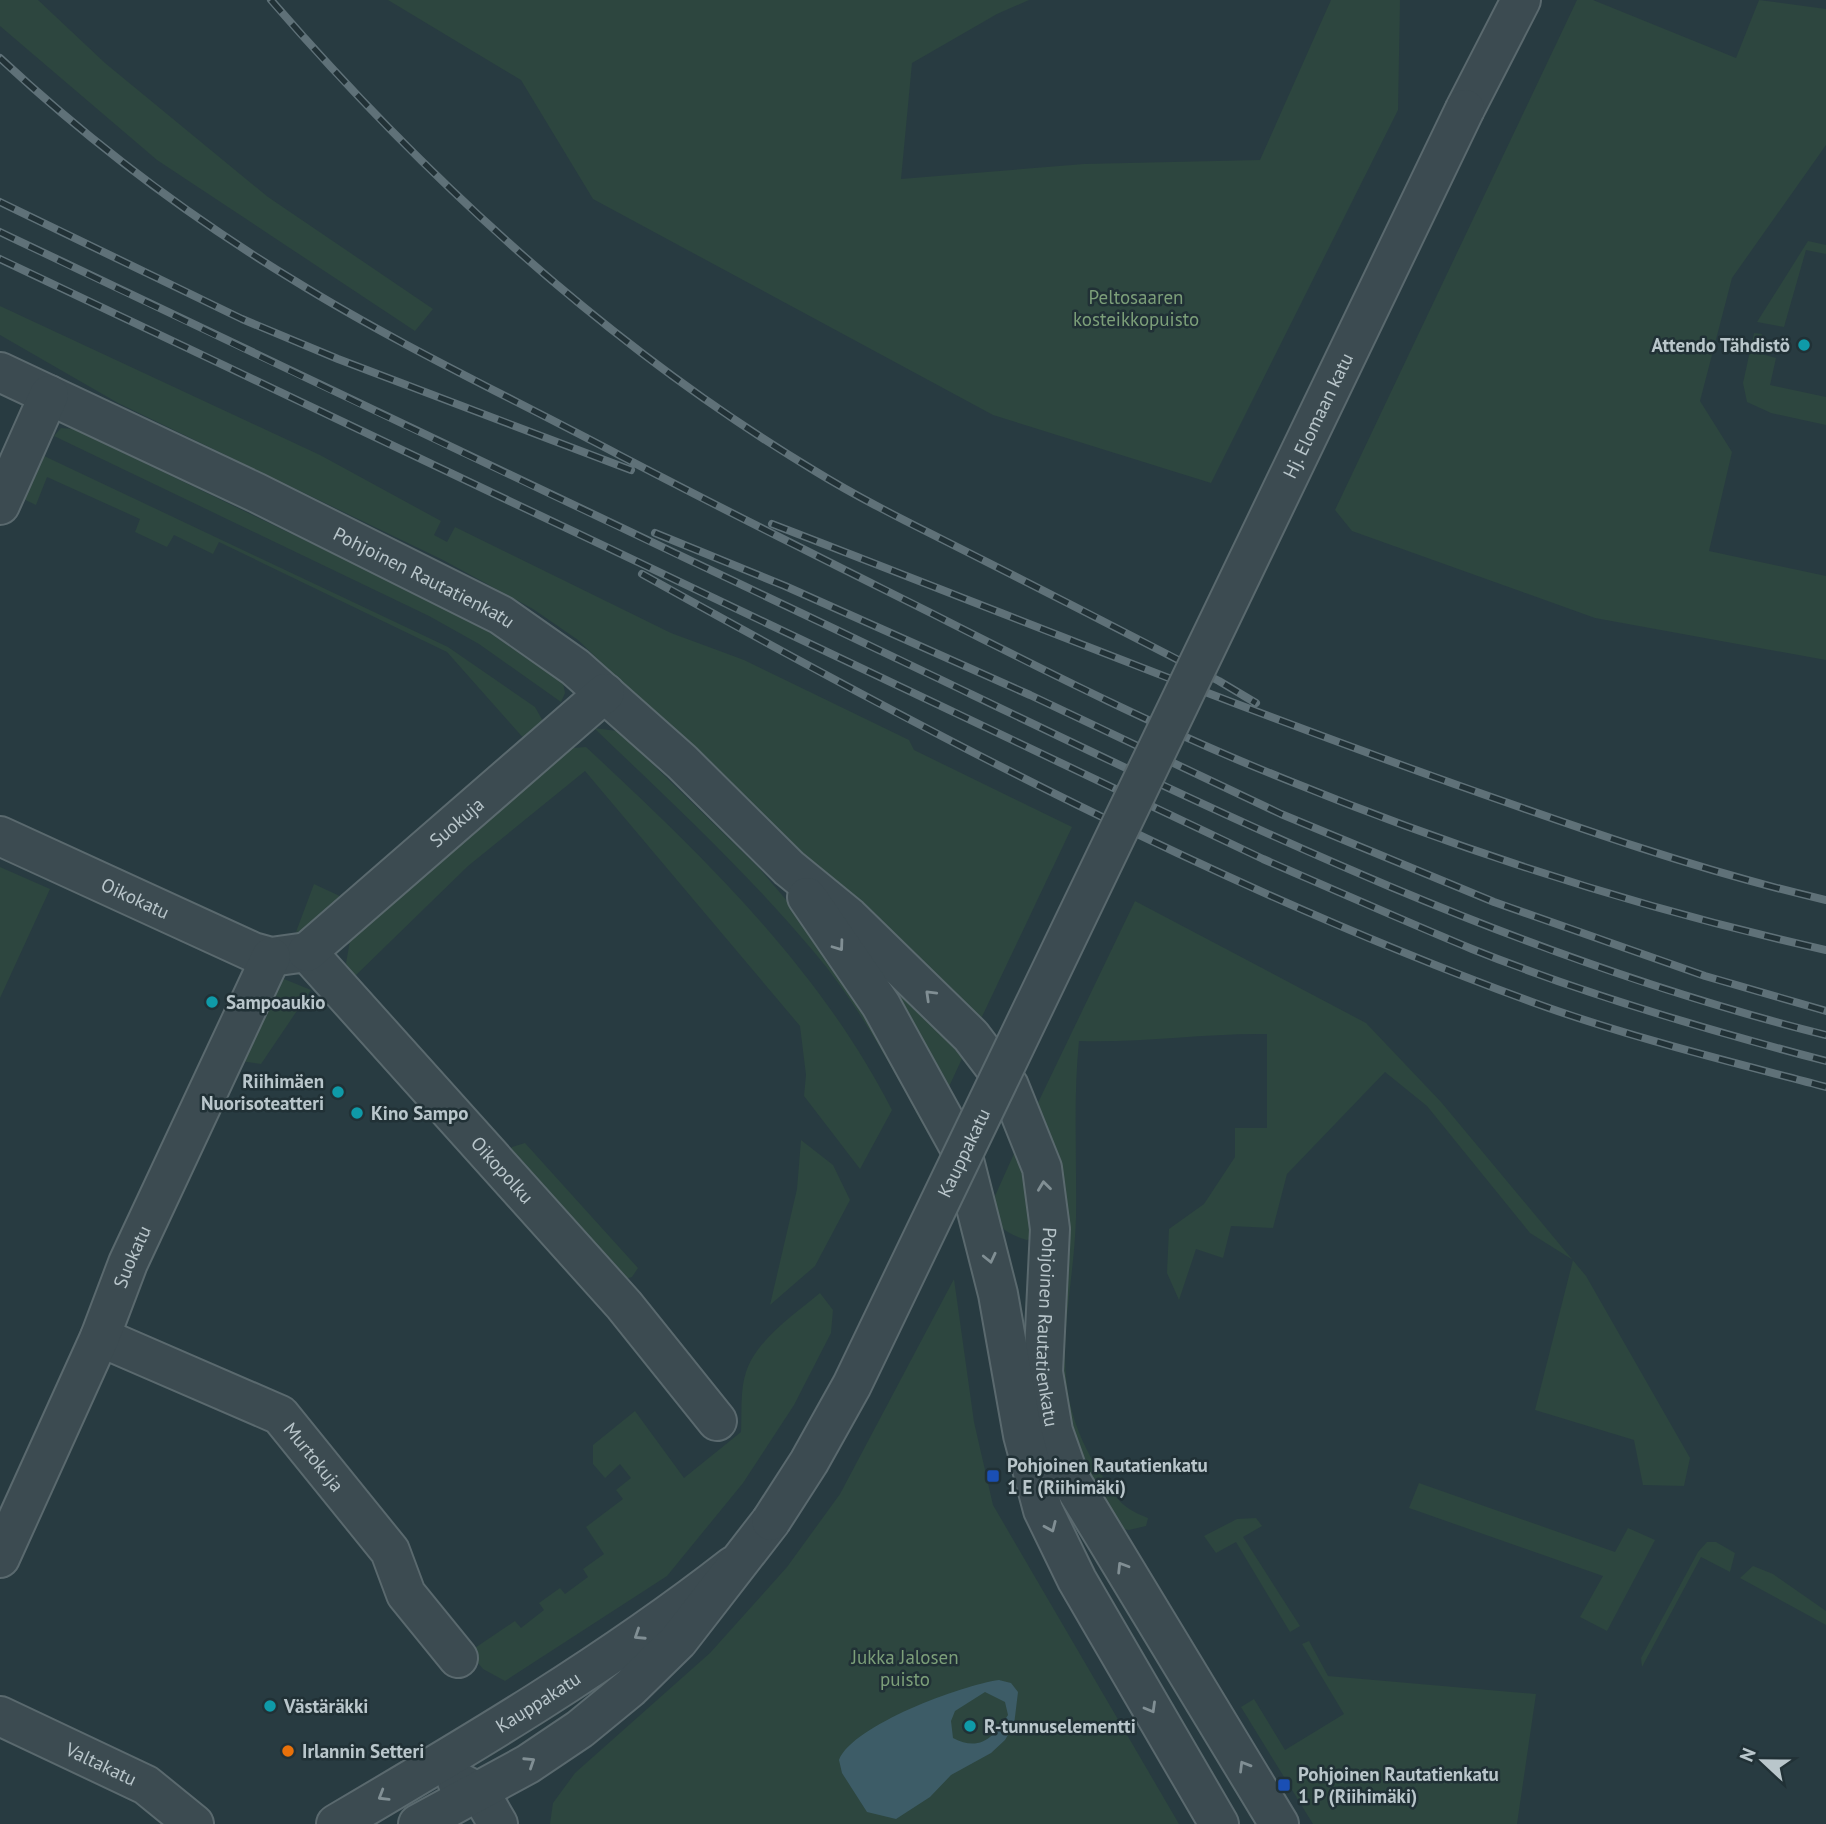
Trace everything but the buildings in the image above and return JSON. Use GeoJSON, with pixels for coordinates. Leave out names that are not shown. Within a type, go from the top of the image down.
{"type":"FeatureCollection","features":[{"type":"Feature","properties":{"kind":"street","name":"Hj. Elomaan katu"},"geometry":{"type":"LineString","coordinates":[[1465,108],[1498,0]]}},
{"type":"Feature","properties":{"kind":"street","name":"Hj. Elomaan katu"},"geometry":{"type":"LineString","coordinates":[[1169,722],[1465,108],[1521,0]]}},
{"type":"Feature","properties":{"kind":"street","name":"Pohjoinen Rautatienkatu"},"geometry":{"type":"LineString","coordinates":[[0,372],[465,595],[536,639],[605,693],[682,762],[789,868],[849,917],[944,1008],[992,1059],[1009,1086],[1042,1168],[1049,1228],[1043,1372],[1053,1431],[1070,1479],[1279,1824]]}},
{"type":"Feature","properties":{"kind":"street"},"geometry":{"type":"LineString","coordinates":[[0,505],[49,395]]}},
{"type":"Feature","properties":{"kind":"street","name":"Suokuja"},"geometry":{"type":"LineString","coordinates":[[289,955],[605,693]]}},
{"type":"Feature","properties":{"kind":"street","name":"Kauppakatu"},"geometry":{"type":"LineString","coordinates":[[433,1820],[489,1808],[629,1688],[678,1641],[733,1566],[771,1521],[809,1462],[852,1385],[1169,722]]}},
{"type":"Feature","properties":{"kind":"street","name":"Oikokatu"},"geometry":{"type":"LineString","coordinates":[[0,836],[253,952],[289,955]]}},
{"type":"Feature","properties":{"kind":"street","name":"Pohjoinen Rautatienkatu"},"geometry":{"type":"LineString","coordinates":[[789,868],[881,1004],[962,1153],[998,1294],[1023,1435],[1043,1510],[1077,1580],[1219,1824]]}},
{"type":"Feature","properties":{"kind":"street","name":"Suokatu"},"geometry":{"type":"LineString","coordinates":[[0,1558],[100,1338],[128,1263],[289,955]]}},
{"type":"Feature","properties":{"kind":"street","name":"Oikopolku"},"geometry":{"type":"LineString","coordinates":[[289,955],[624,1305],[717,1421]]}},
{"type":"Feature","properties":{"kind":"street","name":"Murtokuja"},"geometry":{"type":"LineString","coordinates":[[100,1338],[280,1415],[390,1551],[407,1594],[458,1658]]}},
{"type":"Feature","properties":{"kind":"street","name":"Kauppakatu"},"geometry":{"type":"LineString","coordinates":[[336,1824],[430,1768],[674,1612],[733,1566]]}},
{"type":"Feature","properties":{"kind":"street","name":"Valtakatu"},"geometry":{"type":"LineString","coordinates":[[0,1716],[146,1785],[194,1824]]}},
{"type":"Feature","properties":{"kind":"street"},"geometry":{"type":"LineString","coordinates":[[430,1768],[489,1808]]}},
{"type":"Feature","properties":{"kind":"street"},"geometry":{"type":"LineString","coordinates":[[430,1768],[433,1820]]}},
{"type":"Feature","properties":{"kind":"green space"},"geometry":{"type":"Polygon","coordinates":[[[0,0],[38,0],[105,63],[268,197],[433,309],[415,331],[157,160],[0,26],[0,0]]]}},
{"type":"Feature","properties":{"kind":"green space","name":"Peltosaaren kosteikkopuisto"},"geometry":{"type":"Polygon","coordinates":[[[388,0],[1029,0],[997,14],[912,63],[901,179],[1084,164],[1260,160],[1331,0],[1400,0],[1398,110],[1211,483],[993,415],[593,199],[521,80],[388,0]]]}},
{"type":"Feature","properties":{"kind":"green space"},"geometry":{"type":"Polygon","coordinates":[[[1577,0],[1593,0],[1736,58],[1759,0],[1826,9],[1826,145],[1732,278],[1700,401],[1732,452],[1709,551],[1826,576],[1826,660],[1595,618],[1352,531],[1335,510],[1577,0]]]}},
{"type":"Feature","properties":{"kind":"green space"},"geometry":{"type":"Polygon","coordinates":[[[1808,241],[1826,245],[1826,254],[1806,250],[1784,327],[1757,322],[1808,241]]]}},
{"type":"Feature","properties":{"kind":"green space"},"geometry":{"type":"Polygon","coordinates":[[[0,306],[320,455],[441,521],[434,535],[447,542],[455,527],[671,633],[744,660],[909,740],[914,750],[1072,827],[978,1025],[578,640],[533,609],[443,560],[118,403],[0,335],[0,306]]]}},
{"type":"Feature","properties":{"kind":"green space"},"geometry":{"type":"Polygon","coordinates":[[[1754,333],[1762,334],[1758,353],[1776,358],[1770,385],[1826,397],[1826,425],[1771,413],[1747,402],[1743,383],[1754,333]]]}},
{"type":"Feature","properties":{"kind":"green space"},"geometry":{"type":"Polygon","coordinates":[[[61,428],[74,429],[435,603],[487,631],[563,683],[565,693],[561,702],[479,644],[429,616],[54,436],[61,428]]]}},
{"type":"Feature","properties":{"kind":"green space"},"geometry":{"type":"Polygon","coordinates":[[[42,455],[448,647],[535,707],[544,723],[526,741],[447,652],[219,542],[213,554],[174,535],[167,547],[135,532],[140,519],[47,477],[36,505],[15,495],[42,455]]]}},
{"type":"Feature","properties":{"kind":"green space"},"geometry":{"type":"Polygon","coordinates":[[[594,728],[617,731],[634,746],[759,868],[822,942],[933,1120],[927,1132],[861,1016],[814,952],[735,865],[594,728]]]}},
{"type":"Feature","properties":{"kind":"green space"},"geometry":{"type":"Polygon","coordinates":[[[586,747],[672,829],[755,915],[830,1008],[863,1058],[892,1110],[860,1169],[804,1096],[806,1075],[800,1026],[585,771],[468,866],[353,978],[346,963],[351,935],[543,769],[572,748],[586,747]]]}},
{"type":"Feature","properties":{"kind":"green space"},"geometry":{"type":"Polygon","coordinates":[[[0,867],[50,889],[0,998],[0,867]]]}},
{"type":"Feature","properties":{"kind":"green space"},"geometry":{"type":"Polygon","coordinates":[[[314,884],[344,898],[304,931],[296,932],[314,884]]]}},
{"type":"Feature","properties":{"kind":"green space"},"geometry":{"type":"Polygon","coordinates":[[[1135,901],[1366,1023],[1441,1102],[1572,1260],[1530,1233],[1427,1106],[1385,1072],[1287,1174],[1273,1228],[1231,1226],[1223,1258],[1196,1249],[1179,1300],[1167,1273],[1169,1229],[1204,1204],[1235,1157],[1235,1128],[1267,1128],[1267,1034],[1079,1041],[1076,1218],[1065,1347],[1066,1378],[1071,1408],[1082,1440],[1100,1472],[1119,1500],[1148,1518],[1146,1526],[1129,1530],[1114,1527],[1064,1425],[1034,1111],[1135,901]]]}},
{"type":"Feature","properties":{"kind":"green space"},"geometry":{"type":"Polygon","coordinates":[[[284,979],[311,990],[261,1064],[241,1061],[277,984],[284,979]]]}},
{"type":"Feature","properties":{"kind":"green space"},"geometry":{"type":"Polygon","coordinates":[[[894,987],[966,1050],[946,1093],[890,992],[894,987]]]}},
{"type":"Feature","properties":{"kind":"green space"},"geometry":{"type":"Polygon","coordinates":[[[1021,1138],[1034,1237],[1027,1240],[1003,1229],[990,1207],[1021,1138]]]}},
{"type":"Feature","properties":{"kind":"green space"},"geometry":{"type":"Polygon","coordinates":[[[801,1140],[833,1165],[850,1200],[815,1266],[770,1305],[797,1189],[801,1140]]]}},
{"type":"Feature","properties":{"kind":"green space"},"geometry":{"type":"Polygon","coordinates":[[[525,1143],[638,1268],[632,1277],[623,1280],[509,1154],[512,1147],[525,1143]]]}},
{"type":"Feature","properties":{"kind":"green space"},"geometry":{"type":"Polygon","coordinates":[[[1573,1260],[1586,1276],[1690,1458],[1684,1486],[1643,1485],[1634,1440],[1535,1410],[1573,1260]]]}},
{"type":"Feature","properties":{"kind":"green space","name":"Jukka Jalosen puisto"},"geometry":{"type":"Polygon","coordinates":[[[954,1279],[974,1422],[993,1505],[1179,1824],[550,1824],[553,1803],[575,1773],[710,1653],[787,1567],[840,1494],[954,1279]]]}},
{"type":"Feature","properties":{"kind":"green space"},"geometry":{"type":"Polygon","coordinates":[[[820,1293],[833,1310],[831,1333],[794,1405],[743,1483],[667,1576],[505,1681],[483,1669],[469,1652],[515,1621],[521,1628],[544,1610],[539,1603],[560,1588],[565,1594],[588,1577],[583,1569],[604,1554],[586,1527],[623,1499],[616,1490],[631,1478],[620,1464],[605,1478],[593,1464],[593,1445],[635,1411],[684,1478],[741,1432],[743,1386],[751,1360],[777,1328],[820,1293]]]}},
{"type":"Feature","properties":{"kind":"green space"},"geometry":{"type":"Polygon","coordinates":[[[1419,1483],[1615,1552],[1628,1528],[1655,1540],[1607,1631],[1580,1617],[1603,1576],[1409,1508],[1419,1483]]]}},
{"type":"Feature","properties":{"kind":"green space"},"geometry":{"type":"Polygon","coordinates":[[[1256,1518],[1262,1526],[1243,1537],[1300,1626],[1290,1632],[1236,1542],[1216,1553],[1204,1536],[1237,1519],[1256,1518]]]}},
{"type":"Feature","properties":{"kind":"green space"},"geometry":{"type":"Polygon","coordinates":[[[1707,1542],[1716,1542],[1735,1553],[1730,1572],[1701,1557],[1642,1667],[1641,1658],[1698,1552],[1707,1542]]]}},
{"type":"Feature","properties":{"kind":"green space"},"geometry":{"type":"Polygon","coordinates":[[[1753,1566],[1773,1574],[1826,1611],[1826,1625],[1740,1578],[1753,1566]]]}},
{"type":"Feature","properties":{"kind":"green space"},"geometry":{"type":"Polygon","coordinates":[[[1309,1641],[1328,1676],[1536,1694],[1517,1824],[1313,1824],[1241,1707],[1254,1699],[1285,1750],[1344,1714],[1302,1644],[1309,1641]]]}},
{"type":"Feature","properties":{"kind":"water"},"geometry":{"type":"Polygon","coordinates":[[[999,1680],[1011,1683],[1018,1692],[1014,1725],[1005,1740],[991,1753],[951,1775],[930,1797],[896,1819],[867,1812],[842,1773],[839,1760],[848,1747],[865,1733],[910,1709],[982,1683],[999,1680]],[[985,1692],[955,1711],[951,1721],[953,1738],[971,1744],[991,1736],[1008,1715],[1005,1702],[985,1692]]]}},
{"type":"Feature","properties":{"kind":"railway"},"geometry":{"type":"LineString","coordinates":[[271,0],[393,133],[458,196],[525,257],[665,371],[739,423],[855,494],[1219,681],[1256,703]]}},
{"type":"Feature","properties":{"kind":"railway"},"geometry":{"type":"LineString","coordinates":[[0,58],[69,119],[179,205],[256,257],[335,305],[416,350],[699,496],[1064,680],[1242,762],[1419,831],[1621,897],[1826,950]]}},
{"type":"Feature","properties":{"kind":"railway"},"geometry":{"type":"LineString","coordinates":[[0,202],[242,319],[338,359],[631,470]]}},
{"type":"Feature","properties":{"kind":"railway"},"geometry":{"type":"LineString","coordinates":[[0,232],[1130,770],[1357,873],[1588,963],[1706,1002],[1826,1035]]}},
{"type":"Feature","properties":{"kind":"railway"},"geometry":{"type":"LineString","coordinates":[[0,259],[1263,859],[1472,949],[1559,982],[1692,1024],[1826,1061]]}},
{"type":"Feature","properties":{"kind":"railway"},"geometry":{"type":"LineString","coordinates":[[772,524],[1182,683],[1429,775],[1675,859],[1826,900]]}},
{"type":"Feature","properties":{"kind":"railway"},"geometry":{"type":"LineString","coordinates":[[655,533],[785,586],[1030,695],[1281,814],[1494,902],[1705,976],[1826,1011]]}},
{"type":"Feature","properties":{"kind":"railway"},"geometry":{"type":"LineString","coordinates":[[642,574],[968,750],[1079,806],[1303,910],[1417,958],[1568,1015],[1678,1048],[1826,1087]]}},
{"type":"Feature","properties":{"kind":"place","name":"Attendo Tähdistö"},"geometry":{"type":"Point","coordinates":[1804,345]}},
{"type":"Feature","properties":{"kind":"place","name":"Sampoaukio"},"geometry":{"type":"Point","coordinates":[212,1002]}},
{"type":"Feature","properties":{"kind":"place","name":"Riihimäen Nuorisoteatteri"},"geometry":{"type":"Point","coordinates":[338,1092]}},
{"type":"Feature","properties":{"kind":"place","name":"Kino Sampo"},"geometry":{"type":"Point","coordinates":[357,1113]}},
{"type":"Feature","properties":{"kind":"place","name":"Pohjoinen Rautatienkatu 1 E (Riihimäki)"},"geometry":{"type":"Point","coordinates":[993,1476]}},
{"type":"Feature","properties":{"kind":"place","name":"Västäräkki"},"geometry":{"type":"Point","coordinates":[270,1706]}},
{"type":"Feature","properties":{"kind":"place","name":"R-tunnuselementti"},"geometry":{"type":"Point","coordinates":[970,1726]}},
{"type":"Feature","properties":{"kind":"place","name":"Irlannin Setteri"},"geometry":{"type":"Point","coordinates":[288,1751]}},
{"type":"Feature","properties":{"kind":"place","name":"Pohjoinen Rautatienkatu 1 P (Riihimäki)"},"geometry":{"type":"Point","coordinates":[1284,1785]}}]}
